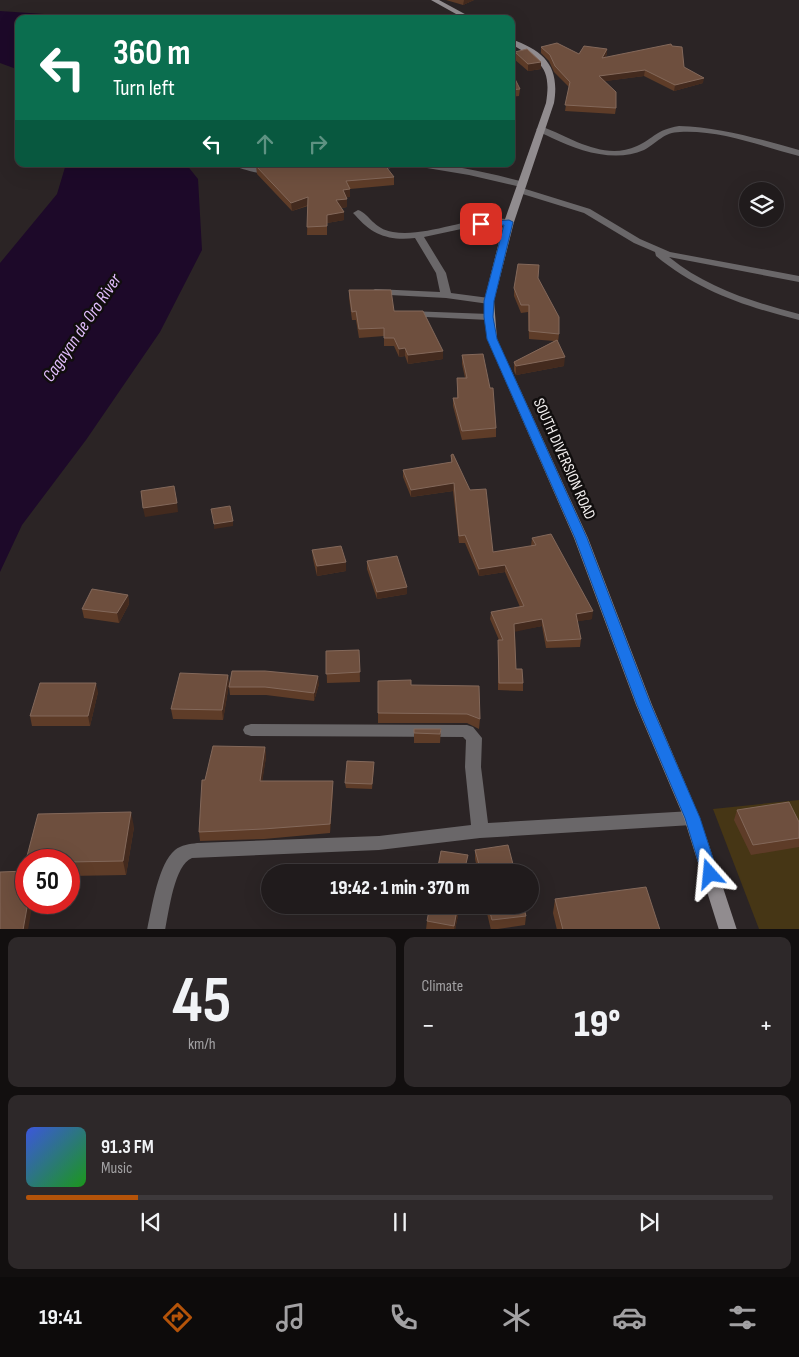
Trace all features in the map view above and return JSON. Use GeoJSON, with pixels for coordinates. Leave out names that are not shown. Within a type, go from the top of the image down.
{"type":"FeatureCollection","features":[{"type":"Feature","properties":{"kind":"main road"},"geometry":{"type":"LineString","coordinates":[[434,0],[463,15]]}},
{"type":"Feature","properties":{"kind":"main road","name":"SOUTH DIVERSION ROAD"},"geometry":{"type":"LineString","coordinates":[[515,44],[538,57],[548,66],[553,76],[554,85],[550,103],[509,222],[489,301],[492,339],[581,538],[644,705],[692,818],[728,929]]}},
{"type":"Feature","properties":{"kind":"street"},"geometry":{"type":"LineString","coordinates":[[540,129],[553,133],[575,145],[602,151],[636,150],[646,145],[654,136],[662,132],[682,129],[718,133],[799,153]]}},
{"type":"Feature","properties":{"kind":"street"},"geometry":{"type":"LineString","coordinates":[[246,167],[280,171]]}},
{"type":"Feature","properties":{"kind":"street"},"geometry":{"type":"LineString","coordinates":[[439,167],[469,172],[520,187],[587,211],[654,250],[676,267],[718,291],[744,302],[799,317]]}},
{"type":"Feature","properties":{"kind":"street"},"geometry":{"type":"LineString","coordinates":[[358,213],[369,227],[386,235],[400,237],[419,236],[467,225],[509,222]]}},
{"type":"Feature","properties":{"kind":"street"},"geometry":{"type":"LineString","coordinates":[[419,236],[441,274],[446,294]]}},
{"type":"Feature","properties":{"kind":"street"},"geometry":{"type":"LineString","coordinates":[[654,250],[681,258],[799,279]]}},
{"type":"Feature","properties":{"kind":"street"},"geometry":{"type":"LineString","coordinates":[[368,292],[446,294],[489,301]]}},
{"type":"Feature","properties":{"kind":"street"},"geometry":{"type":"LineString","coordinates":[[400,314],[489,317]]}},
{"type":"Feature","properties":{"kind":"street"},"geometry":{"type":"LineString","coordinates":[[251,730],[467,731],[474,738],[473,767],[480,831]]}},
{"type":"Feature","properties":{"kind":"street"},"geometry":{"type":"LineString","coordinates":[[156,929],[172,869],[179,857],[186,852],[379,843],[480,831],[692,818]]}},
{"type":"Feature","properties":{"kind":"shaded area"},"geometry":{"type":"Polygon","coordinates":[[[799,800],[799,929],[759,929],[713,809],[799,800]]]}},
{"type":"Feature","properties":{"kind":"water"},"geometry":{"type":"Polygon","coordinates":[[[0,11],[58,15],[15,15],[15,69],[0,63],[0,11]]]}},
{"type":"Feature","properties":{"kind":"water","name":"Cagayan de Oro River"},"geometry":{"type":"Polygon","coordinates":[[[65,167],[188,167],[198,179],[202,250],[160,332],[86,440],[22,525],[0,572],[0,263],[57,194],[65,167]]]}},
{"type":"Feature","properties":{"kind":"building"},"geometry":{"type":"Polygon","coordinates":[[[557,43],[579,54],[584,46],[607,49],[602,58],[671,44],[672,46],[682,47],[684,67],[704,78],[675,85],[645,70],[599,76],[616,92],[616,108],[565,105],[570,82],[555,66],[550,55],[541,47],[557,43]]]}},
{"type":"Feature","properties":{"kind":"building"},"geometry":{"type":"Polygon","coordinates":[[[527,49],[541,62],[528,64],[515,52],[527,49]]]}},
{"type":"Feature","properties":{"kind":"building"},"geometry":{"type":"Polygon","coordinates":[[[515,79],[520,89],[515,90],[515,79]]]}},
{"type":"Feature","properties":{"kind":"building"},"geometry":{"type":"Polygon","coordinates":[[[257,167],[386,167],[394,177],[346,181],[350,189],[343,190],[347,199],[336,200],[344,212],[327,215],[327,226],[307,227],[308,197],[291,203],[257,167]]]}},
{"type":"Feature","properties":{"kind":"building"},"geometry":{"type":"Polygon","coordinates":[[[518,264],[539,265],[538,278],[559,317],[559,334],[529,331],[529,305],[521,305],[514,288],[518,264]]]}},
{"type":"Feature","properties":{"kind":"building"},"geometry":{"type":"Polygon","coordinates":[[[349,290],[391,290],[394,311],[423,311],[443,351],[408,355],[405,348],[399,349],[394,338],[384,338],[384,328],[359,329],[356,311],[352,312],[349,290]]]}},
{"type":"Feature","properties":{"kind":"building"},"geometry":{"type":"Polygon","coordinates":[[[557,340],[565,357],[516,366],[514,362],[557,340]]]}},
{"type":"Feature","properties":{"kind":"building"},"geometry":{"type":"Polygon","coordinates":[[[483,354],[490,388],[493,388],[496,428],[462,431],[453,398],[458,398],[457,378],[467,378],[462,355],[483,354]]]}},
{"type":"Feature","properties":{"kind":"building"},"geometry":{"type":"Polygon","coordinates":[[[453,454],[470,490],[486,489],[493,552],[536,545],[532,538],[551,534],[593,611],[576,614],[581,639],[547,641],[542,619],[514,624],[516,669],[522,669],[523,683],[499,683],[498,640],[503,640],[491,612],[524,606],[505,565],[479,569],[465,535],[459,536],[454,483],[411,490],[403,470],[452,462],[451,455],[453,454]]]}},
{"type":"Feature","properties":{"kind":"building"},"geometry":{"type":"Polygon","coordinates":[[[174,486],[177,503],[143,508],[141,491],[174,486]]]}},
{"type":"Feature","properties":{"kind":"building"},"geometry":{"type":"Polygon","coordinates":[[[230,506],[233,521],[214,524],[211,509],[230,506]]]}},
{"type":"Feature","properties":{"kind":"building"},"geometry":{"type":"Polygon","coordinates":[[[341,546],[346,562],[317,566],[312,550],[341,546]]]}},
{"type":"Feature","properties":{"kind":"building"},"geometry":{"type":"Polygon","coordinates":[[[397,556],[407,587],[377,592],[367,561],[397,556]]]}},
{"type":"Feature","properties":{"kind":"building"},"geometry":{"type":"Polygon","coordinates":[[[92,589],[128,595],[117,613],[82,609],[92,589]]]}},
{"type":"Feature","properties":{"kind":"building"},"geometry":{"type":"Polygon","coordinates":[[[359,650],[360,672],[326,674],[326,651],[359,650]]]}},
{"type":"Feature","properties":{"kind":"building"},"geometry":{"type":"Polygon","coordinates":[[[232,671],[265,671],[318,676],[314,693],[265,687],[229,687],[232,671]]]}},
{"type":"Feature","properties":{"kind":"building"},"geometry":{"type":"Polygon","coordinates":[[[180,673],[228,675],[222,710],[171,709],[180,673]]]}},
{"type":"Feature","properties":{"kind":"building"},"geometry":{"type":"Polygon","coordinates":[[[411,680],[411,685],[479,686],[480,719],[467,714],[378,713],[378,681],[411,680]]]}},
{"type":"Feature","properties":{"kind":"building"},"geometry":{"type":"Polygon","coordinates":[[[40,683],[96,683],[88,716],[30,716],[40,683]]]}},
{"type":"Feature","properties":{"kind":"building"},"geometry":{"type":"Polygon","coordinates":[[[414,729],[441,729],[440,734],[414,733],[414,729]]]}},
{"type":"Feature","properties":{"kind":"building"},"geometry":{"type":"Polygon","coordinates":[[[213,746],[265,747],[260,781],[333,781],[330,824],[199,832],[202,780],[205,780],[213,746]]]}},
{"type":"Feature","properties":{"kind":"building"},"geometry":{"type":"Polygon","coordinates":[[[347,761],[374,762],[372,784],[345,783],[347,761]]]}},
{"type":"Feature","properties":{"kind":"building"},"geometry":{"type":"Polygon","coordinates":[[[789,802],[799,822],[799,838],[753,845],[737,810],[789,802]]]}},
{"type":"Feature","properties":{"kind":"building"},"geometry":{"type":"Polygon","coordinates":[[[131,812],[123,861],[80,862],[80,849],[29,849],[38,814],[131,812]]]}},
{"type":"Feature","properties":{"kind":"building"},"geometry":{"type":"Polygon","coordinates":[[[508,845],[513,864],[479,864],[475,850],[508,845]]]}},
{"type":"Feature","properties":{"kind":"building"},"geometry":{"type":"Polygon","coordinates":[[[441,851],[468,855],[466,864],[439,864],[441,851]]]}},
{"type":"Feature","properties":{"kind":"building"},"geometry":{"type":"Polygon","coordinates":[[[15,871],[15,914],[26,914],[23,929],[0,929],[0,872],[15,871]]]}},
{"type":"Feature","properties":{"kind":"building"},"geometry":{"type":"Polygon","coordinates":[[[646,887],[660,929],[563,929],[555,899],[646,887]]]}},
{"type":"Feature","properties":{"kind":"building"},"geometry":{"type":"Polygon","coordinates":[[[428,914],[456,914],[454,926],[427,921],[428,914]]]}},
{"type":"Feature","properties":{"kind":"building"},"geometry":{"type":"Polygon","coordinates":[[[490,914],[525,914],[526,916],[492,920],[490,914]]]}},
{"type":"Feature","properties":{"kind":"route"},"geometry":{"type":"LineString","coordinates":[[481,224],[509,222],[489,301],[492,339],[581,538],[644,705],[692,818],[710,874]]}}]}
